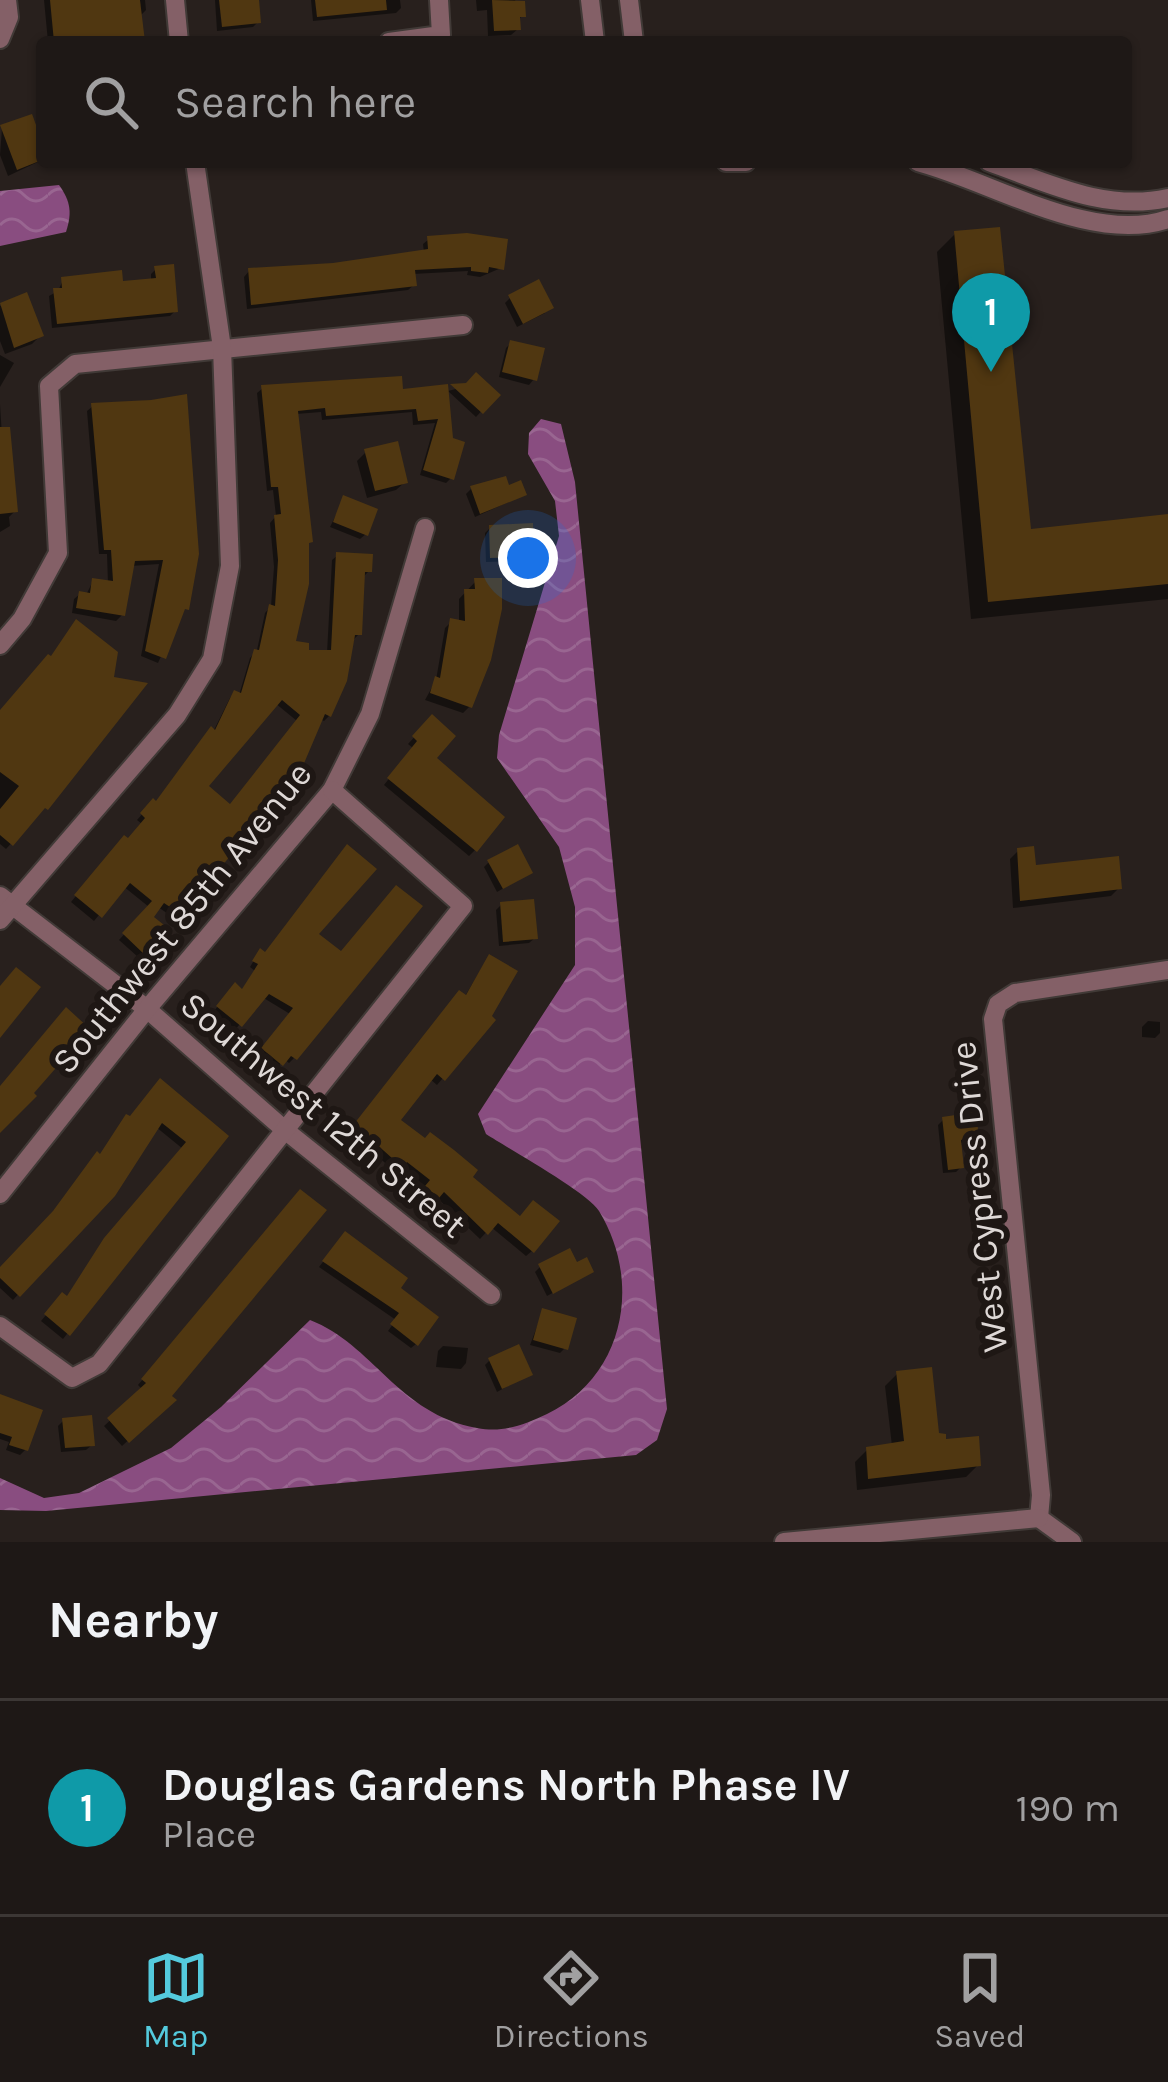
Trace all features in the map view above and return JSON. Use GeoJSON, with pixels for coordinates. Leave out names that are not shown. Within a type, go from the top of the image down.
{"type":"FeatureCollection","features":[{"type":"Feature","properties":{"kind":"street"},"geometry":{"type":"LineString","coordinates":[[0,39],[9,17],[7,0]]}},
{"type":"Feature","properties":{"kind":"street"},"geometry":{"type":"LineString","coordinates":[[175,0],[178,36]]}},
{"type":"Feature","properties":{"kind":"street"},"geometry":{"type":"LineString","coordinates":[[434,36],[441,35],[439,0]]}},
{"type":"Feature","properties":{"kind":"street"},"geometry":{"type":"LineString","coordinates":[[590,0],[594,36]]}},
{"type":"Feature","properties":{"kind":"street"},"geometry":{"type":"LineString","coordinates":[[628,0],[633,36]]}},
{"type":"Feature","properties":{"kind":"street"},"geometry":{"type":"LineString","coordinates":[[4,907],[177,715],[212,658],[230,566],[222,348],[195,168]]}},
{"type":"Feature","properties":{"kind":"street"},"geometry":{"type":"LineString","coordinates":[[935,168],[1082,219],[1141,226],[1168,219]]}},
{"type":"Feature","properties":{"kind":"street"},"geometry":{"type":"LineString","coordinates":[[1007,168],[1111,202],[1138,204],[1168,198]]}},
{"type":"Feature","properties":{"kind":"street"},"geometry":{"type":"LineString","coordinates":[[0,645],[22,619],[58,553],[49,386],[75,364],[463,325]]}},
{"type":"Feature","properties":{"kind":"street","name":"Southwest 85th Avenue"},"geometry":{"type":"LineString","coordinates":[[0,1194],[147,1009],[332,790],[370,714],[425,528]]}},
{"type":"Feature","properties":{"kind":"street"},"geometry":{"type":"LineString","coordinates":[[0,1326],[72,1378],[100,1364],[464,906],[332,790]]}},
{"type":"Feature","properties":{"kind":"street","name":"Southwest 12th Street"},"geometry":{"type":"LineString","coordinates":[[4,907],[147,1009],[286,1131],[491,1295]]}},
{"type":"Feature","properties":{"kind":"street","name":"West Cypress Drive"},"geometry":{"type":"LineString","coordinates":[[1040,1518],[993,1019],[998,1004],[1015,993],[1168,970]]}},
{"type":"Feature","properties":{"kind":"street"},"geometry":{"type":"LineString","coordinates":[[784,1542],[1040,1518],[1072,1542]]}},
{"type":"Feature","properties":{"kind":"water"},"geometry":{"type":"Polygon","coordinates":[[[59,185],[69,208],[66,232],[0,246],[0,191],[59,185]]]}},
{"type":"Feature","properties":{"kind":"water"},"geometry":{"type":"Polygon","coordinates":[[[541,419],[561,424],[575,482],[667,1409],[657,1440],[636,1455],[46,1511],[0,1510],[0,1478],[44,1498],[79,1493],[171,1448],[221,1407],[310,1320],[352,1345],[426,1409],[477,1428],[505,1429],[547,1414],[594,1377],[609,1352],[622,1297],[620,1268],[599,1211],[564,1182],[486,1134],[478,1114],[575,965],[575,907],[559,847],[497,758],[499,735],[559,536],[555,501],[528,454],[529,433],[541,419]]]}},
{"type":"Feature","properties":{"kind":"building"},"geometry":{"type":"Polygon","coordinates":[[[50,0],[140,0],[144,36],[53,36],[50,0]]]}},
{"type":"Feature","properties":{"kind":"building"},"geometry":{"type":"Polygon","coordinates":[[[219,0],[259,0],[261,23],[222,27],[219,0]]]}},
{"type":"Feature","properties":{"kind":"building"},"geometry":{"type":"Polygon","coordinates":[[[315,0],[386,0],[387,10],[317,17],[315,0]]]}},
{"type":"Feature","properties":{"kind":"building"},"geometry":{"type":"Polygon","coordinates":[[[492,0],[525,1],[521,30],[494,31],[492,0]]]}},
{"type":"Feature","properties":{"kind":"building"},"geometry":{"type":"Polygon","coordinates":[[[32,114],[36,162],[17,170],[0,125],[32,114]]]}},
{"type":"Feature","properties":{"kind":"building"},"geometry":{"type":"Polygon","coordinates":[[[1000,227],[1031,529],[1168,514],[1168,584],[988,602],[954,231],[1000,227]]]}},
{"type":"Feature","properties":{"kind":"building"},"geometry":{"type":"Polygon","coordinates":[[[467,233],[508,239],[504,270],[415,270],[417,286],[251,305],[248,268],[333,263],[428,249],[427,236],[467,233]]]}},
{"type":"Feature","properties":{"kind":"building"},"geometry":{"type":"Polygon","coordinates":[[[174,264],[178,312],[57,324],[53,288],[62,288],[61,277],[122,270],[123,281],[156,278],[154,266],[174,264]]]}},
{"type":"Feature","properties":{"kind":"building"},"geometry":{"type":"Polygon","coordinates":[[[539,279],[554,308],[523,324],[508,295],[539,279]]]}},
{"type":"Feature","properties":{"kind":"building"},"geometry":{"type":"Polygon","coordinates":[[[27,292],[44,336],[14,348],[0,303],[27,292]]]}},
{"type":"Feature","properties":{"kind":"building"},"geometry":{"type":"Polygon","coordinates":[[[510,340],[545,348],[537,381],[502,372],[510,340]]]}},
{"type":"Feature","properties":{"kind":"building"},"geometry":{"type":"Polygon","coordinates":[[[476,372],[501,395],[483,414],[450,384],[466,383],[476,372]]]}},
{"type":"Feature","properties":{"kind":"building"},"geometry":{"type":"Polygon","coordinates":[[[402,376],[403,389],[448,384],[453,438],[465,442],[454,480],[423,470],[438,419],[418,421],[416,409],[326,416],[325,408],[298,411],[313,542],[309,543],[309,584],[296,641],[309,643],[309,650],[331,650],[336,552],[373,554],[372,572],[365,572],[362,635],[355,635],[347,681],[331,717],[325,714],[302,768],[182,915],[164,903],[154,917],[169,929],[145,955],[122,933],[152,901],[130,883],[102,918],[74,895],[124,835],[128,838],[145,818],[140,813],[153,798],[156,801],[211,726],[215,730],[234,690],[241,693],[254,649],[259,650],[269,604],[275,606],[274,515],[281,514],[278,487],[271,487],[261,385],[402,376]],[[282,700],[209,786],[230,804],[300,715],[282,700]]]}},
{"type":"Feature","properties":{"kind":"building"},"geometry":{"type":"Polygon","coordinates":[[[187,394],[199,554],[189,610],[185,609],[166,659],[145,651],[163,560],[135,561],[125,616],[76,608],[79,591],[90,593],[92,578],[113,581],[111,550],[104,550],[91,403],[187,394]]]}},
{"type":"Feature","properties":{"kind":"building"},"geometry":{"type":"Polygon","coordinates":[[[0,427],[10,427],[18,512],[0,514],[0,427]]]}},
{"type":"Feature","properties":{"kind":"building"},"geometry":{"type":"Polygon","coordinates":[[[398,441],[408,483],[375,491],[364,449],[398,441]]]}},
{"type":"Feature","properties":{"kind":"building"},"geometry":{"type":"Polygon","coordinates":[[[506,476],[509,485],[521,480],[527,495],[480,514],[470,486],[506,476]]]}},
{"type":"Feature","properties":{"kind":"building"},"geometry":{"type":"Polygon","coordinates":[[[343,495],[378,509],[368,536],[333,522],[343,495]]]}},
{"type":"Feature","properties":{"kind":"building"},"geometry":{"type":"Polygon","coordinates":[[[533,523],[534,548],[523,548],[524,557],[490,558],[489,525],[533,523]]]}},
{"type":"Feature","properties":{"kind":"building"},"geometry":{"type":"Polygon","coordinates":[[[474,578],[502,578],[502,609],[491,660],[472,708],[430,693],[435,676],[440,678],[450,618],[465,621],[464,589],[475,589],[474,578]]]}},
{"type":"Feature","properties":{"kind":"building"},"geometry":{"type":"Polygon","coordinates":[[[76,619],[118,652],[114,677],[148,683],[48,810],[13,846],[0,835],[0,809],[19,786],[0,772],[0,710],[51,656],[76,619]]]}},
{"type":"Feature","properties":{"kind":"building"},"geometry":{"type":"Polygon","coordinates":[[[432,714],[456,736],[437,758],[505,817],[477,852],[387,778],[417,741],[412,736],[432,714]]]}},
{"type":"Feature","properties":{"kind":"building"},"geometry":{"type":"Polygon","coordinates":[[[347,844],[377,869],[319,934],[341,951],[396,885],[423,906],[297,1060],[291,1056],[283,1066],[261,1048],[293,1008],[269,994],[242,1027],[216,1006],[235,982],[242,989],[258,964],[252,961],[260,948],[265,952],[347,844]]]}},
{"type":"Feature","properties":{"kind":"building"},"geometry":{"type":"Polygon","coordinates":[[[518,844],[533,873],[503,889],[487,860],[518,844]]]}},
{"type":"Feature","properties":{"kind":"building"},"geometry":{"type":"Polygon","coordinates":[[[1034,846],[1036,865],[1119,856],[1122,889],[1020,901],[1017,848],[1034,846]]]}},
{"type":"Feature","properties":{"kind":"building"},"geometry":{"type":"Polygon","coordinates":[[[534,899],[538,939],[503,942],[500,902],[534,899]]]}},
{"type":"Feature","properties":{"kind":"building"},"geometry":{"type":"Polygon","coordinates":[[[489,954],[518,971],[492,1016],[496,1020],[445,1081],[437,1074],[401,1120],[425,1138],[430,1132],[454,1150],[478,1170],[473,1177],[520,1216],[533,1200],[560,1221],[534,1253],[498,1223],[488,1235],[444,1192],[439,1198],[425,1186],[430,1180],[407,1162],[403,1168],[354,1124],[459,990],[466,995],[489,954]]]}},
{"type":"Feature","properties":{"kind":"building"},"geometry":{"type":"Polygon","coordinates":[[[16,967],[41,987],[0,1038],[0,986],[16,967]]]}},
{"type":"Feature","properties":{"kind":"building"},"geometry":{"type":"Polygon","coordinates":[[[66,1007],[90,1029],[34,1093],[37,1096],[0,1133],[0,1086],[66,1007]]]}},
{"type":"Feature","properties":{"kind":"building"},"geometry":{"type":"Polygon","coordinates":[[[160,1078],[229,1136],[70,1336],[44,1314],[62,1292],[67,1296],[104,1238],[186,1142],[162,1123],[115,1196],[20,1297],[0,1278],[0,1267],[53,1211],[126,1114],[130,1116],[160,1078]]]}},
{"type":"Feature","properties":{"kind":"building"},"geometry":{"type":"Polygon","coordinates":[[[976,1112],[979,1138],[961,1140],[964,1168],[948,1170],[942,1117],[976,1112]]]}},
{"type":"Feature","properties":{"kind":"building"},"geometry":{"type":"Polygon","coordinates":[[[300,1189],[327,1210],[172,1396],[177,1400],[129,1443],[107,1418],[146,1383],[141,1379],[300,1189]]]}},
{"type":"Feature","properties":{"kind":"building"},"geometry":{"type":"Polygon","coordinates":[[[345,1231],[408,1278],[401,1288],[439,1317],[418,1346],[390,1324],[399,1313],[322,1261],[345,1231]]]}},
{"type":"Feature","properties":{"kind":"building"},"geometry":{"type":"Polygon","coordinates":[[[570,1248],[577,1262],[587,1257],[594,1272],[553,1294],[538,1264],[570,1248]]]}},
{"type":"Feature","properties":{"kind":"building"},"geometry":{"type":"Polygon","coordinates":[[[542,1308],[577,1318],[568,1350],[533,1340],[542,1308]]]}},
{"type":"Feature","properties":{"kind":"building"},"geometry":{"type":"Polygon","coordinates":[[[519,1344],[533,1375],[502,1389],[488,1358],[519,1344]]]}},
{"type":"Feature","properties":{"kind":"building"},"geometry":{"type":"Polygon","coordinates":[[[932,1367],[939,1433],[946,1434],[946,1439],[979,1436],[981,1466],[868,1479],[866,1447],[904,1441],[896,1371],[932,1367]]]}},
{"type":"Feature","properties":{"kind":"building"},"geometry":{"type":"Polygon","coordinates":[[[0,1394],[43,1410],[28,1451],[9,1445],[12,1437],[0,1433],[0,1394]]]}},
{"type":"Feature","properties":{"kind":"building"},"geometry":{"type":"Polygon","coordinates":[[[92,1415],[95,1446],[65,1448],[62,1418],[92,1415]]]}},
{"type":"Feature","properties":{"kind":"place","name":"Douglas Gardens North Phase IV"},"geometry":{"type":"Point","coordinates":[991,372]}}]}
